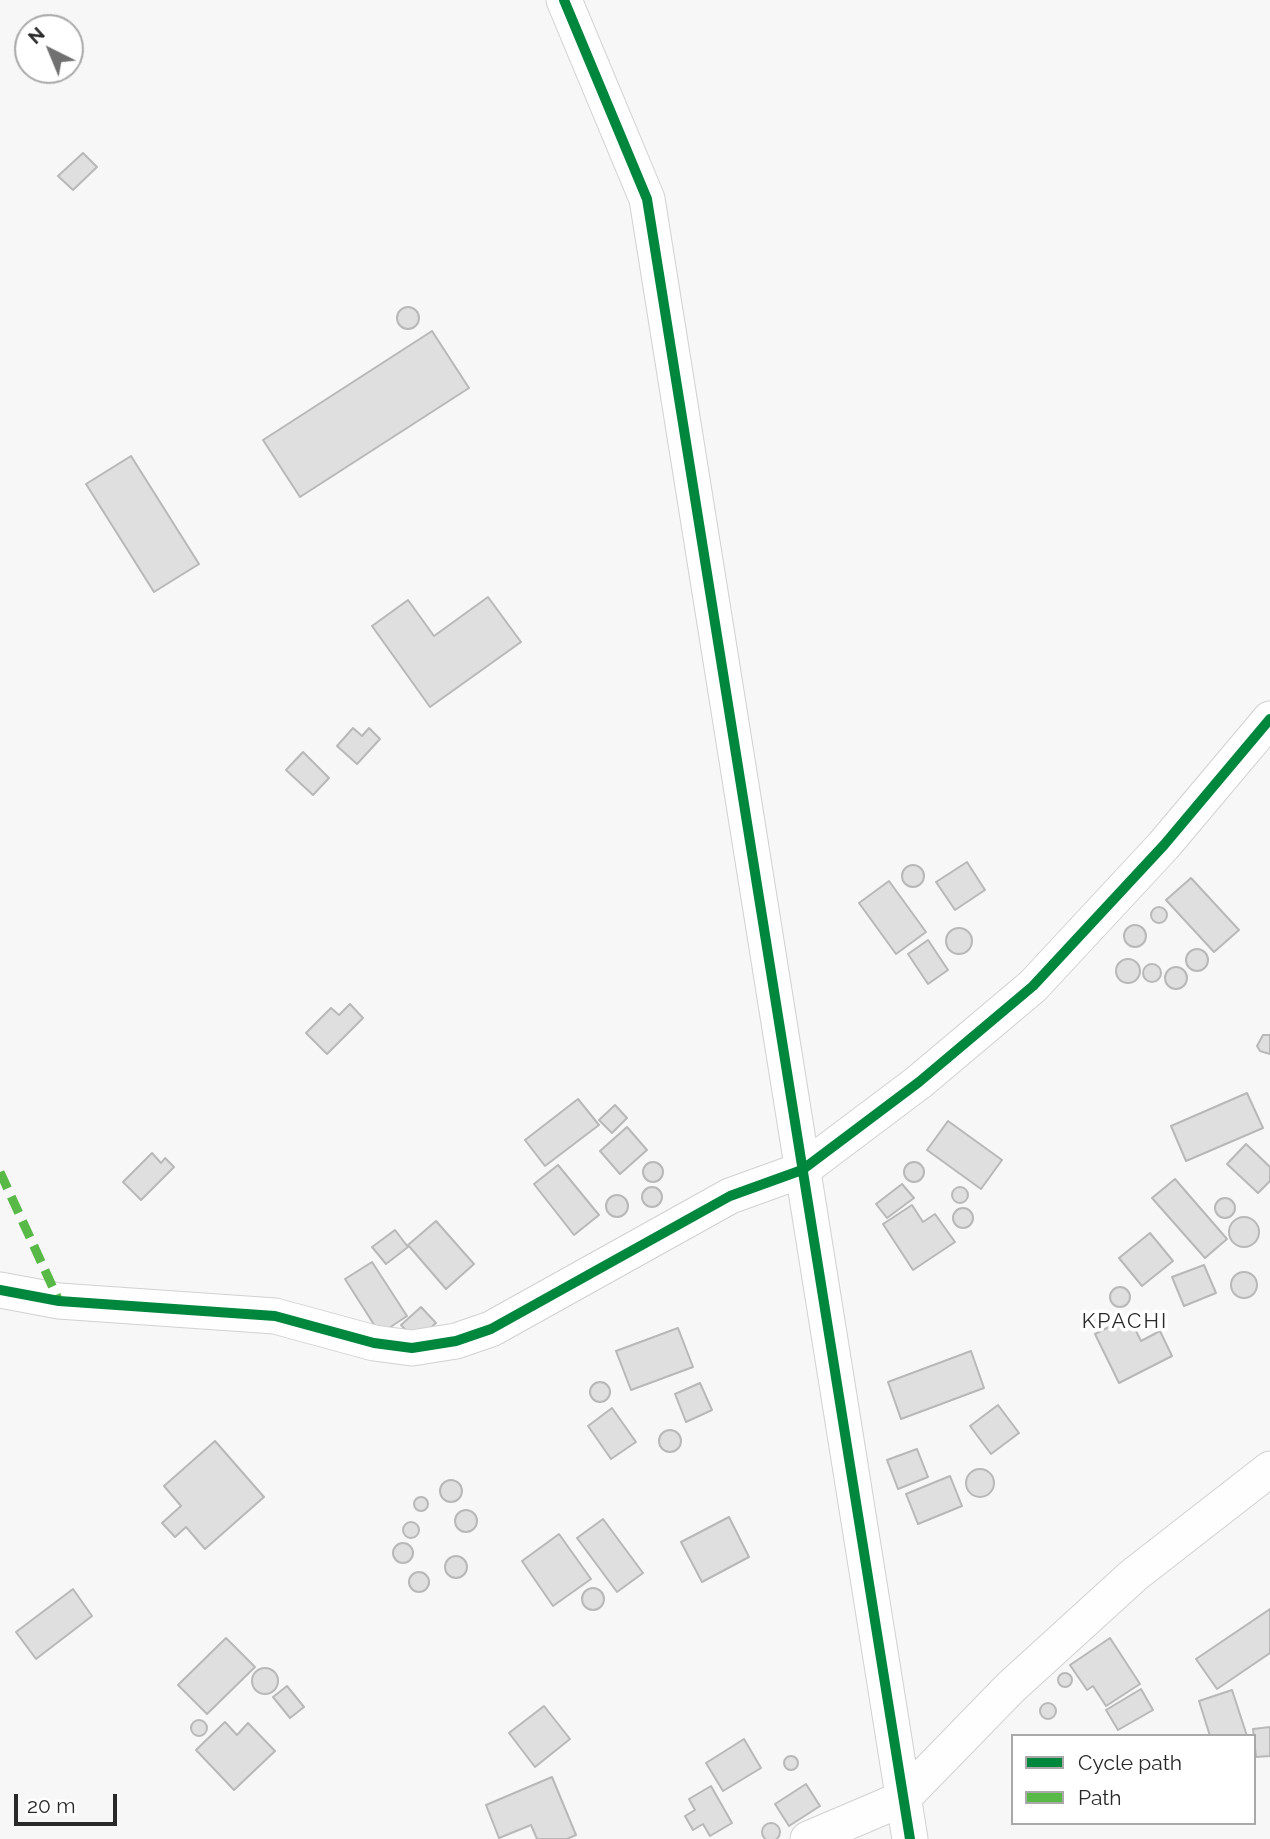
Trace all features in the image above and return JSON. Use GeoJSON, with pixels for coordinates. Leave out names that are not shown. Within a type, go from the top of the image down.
{"type":"FeatureCollection","features":[{"type":"Feature","properties":{"kind":"street"},"geometry":{"type":"LineString","coordinates":[[564,0],[647,199],[909,1839]]}},
{"type":"Feature","properties":{"kind":"street"},"geometry":{"type":"LineString","coordinates":[[0,1290],[59,1301],[275,1316],[374,1343],[412,1348],[456,1340],[491,1329],[730,1196],[802,1170],[919,1082],[1033,986],[1164,845],[1270,719]]}},
{"type":"Feature","properties":{"kind":"street"},"geometry":{"type":"LineString","coordinates":[[808,1839],[902,1799],[1011,1687],[1134,1575],[1270,1469]]}},
{"type":"Feature","properties":{"kind":"building"},"geometry":{"type":"Polygon","coordinates":[[[83,153],[97,167],[73,190],[58,176],[83,153]]]}},
{"type":"Feature","properties":{"kind":"building"},"geometry":{"type":"Polygon","coordinates":[[[408,307],[416,310],[419,318],[416,326],[408,329],[400,326],[397,318],[400,310],[408,307]]]}},
{"type":"Feature","properties":{"kind":"building"},"geometry":{"type":"Polygon","coordinates":[[[432,331],[469,388],[300,497],[263,440],[432,331]]]}},
{"type":"Feature","properties":{"kind":"building"},"geometry":{"type":"Polygon","coordinates":[[[131,456],[199,564],[154,592],[86,484],[131,456]]]}},
{"type":"Feature","properties":{"kind":"building"},"geometry":{"type":"Polygon","coordinates":[[[488,597],[521,642],[430,707],[372,626],[408,600],[434,636],[488,597]]]}},
{"type":"Feature","properties":{"kind":"building"},"geometry":{"type":"Polygon","coordinates":[[[353,728],[362,736],[369,728],[380,739],[357,764],[337,746],[353,728]]]}},
{"type":"Feature","properties":{"kind":"building"},"geometry":{"type":"Polygon","coordinates":[[[303,752],[329,778],[313,795],[286,770],[303,752]]]}},
{"type":"Feature","properties":{"kind":"building"},"geometry":{"type":"Polygon","coordinates":[[[967,862],[985,890],[955,910],[936,882],[967,862]]]}},
{"type":"Feature","properties":{"kind":"building"},"geometry":{"type":"Polygon","coordinates":[[[913,865],[921,868],[924,876],[921,884],[913,887],[905,884],[902,876],[905,868],[913,865]]]}},
{"type":"Feature","properties":{"kind":"building"},"geometry":{"type":"Polygon","coordinates":[[[1191,878],[1239,930],[1214,952],[1166,900],[1191,878]]]}},
{"type":"Feature","properties":{"kind":"building"},"geometry":{"type":"Polygon","coordinates":[[[889,881],[926,932],[896,954],[859,903],[889,881]]]}},
{"type":"Feature","properties":{"kind":"building"},"geometry":{"type":"Polygon","coordinates":[[[1159,907],[1165,909],[1165,921],[1159,923],[1153,921],[1151,915],[1153,909],[1159,907]]]}},
{"type":"Feature","properties":{"kind":"building"},"geometry":{"type":"Polygon","coordinates":[[[1135,925],[1145,932],[1146,936],[1139,946],[1135,947],[1125,940],[1124,936],[1131,926],[1135,925]]]}},
{"type":"Feature","properties":{"kind":"building"},"geometry":{"type":"Polygon","coordinates":[[[959,928],[968,932],[972,941],[968,950],[959,954],[950,950],[946,941],[950,932],[959,928]]]}},
{"type":"Feature","properties":{"kind":"building"},"geometry":{"type":"Polygon","coordinates":[[[928,940],[948,970],[928,984],[908,954],[928,940]]]}},
{"type":"Feature","properties":{"kind":"building"},"geometry":{"type":"Polygon","coordinates":[[[1197,949],[1207,956],[1208,960],[1201,970],[1197,971],[1187,964],[1186,960],[1193,950],[1197,949]]]}},
{"type":"Feature","properties":{"kind":"building"},"geometry":{"type":"Polygon","coordinates":[[[1128,959],[1137,962],[1140,971],[1137,980],[1128,983],[1119,980],[1116,971],[1119,962],[1128,959]]]}},
{"type":"Feature","properties":{"kind":"building"},"geometry":{"type":"Polygon","coordinates":[[[1148,964],[1156,964],[1161,973],[1159,980],[1148,982],[1143,977],[1143,969],[1148,964]]]}},
{"type":"Feature","properties":{"kind":"building"},"geometry":{"type":"Polygon","coordinates":[[[1176,967],[1184,970],[1187,978],[1184,986],[1176,989],[1168,986],[1165,978],[1168,970],[1176,967]]]}},
{"type":"Feature","properties":{"kind":"building"},"geometry":{"type":"Polygon","coordinates":[[[350,1004],[363,1018],[327,1054],[306,1033],[331,1008],[339,1015],[350,1004]]]}},
{"type":"Feature","properties":{"kind":"building"},"geometry":{"type":"Polygon","coordinates":[[[1263,1035],[1270,1035],[1270,1054],[1260,1051],[1257,1046],[1263,1035]]]}},
{"type":"Feature","properties":{"kind":"building"},"geometry":{"type":"Polygon","coordinates":[[[1247,1093],[1263,1128],[1186,1161],[1171,1126],[1247,1093]]]}},
{"type":"Feature","properties":{"kind":"building"},"geometry":{"type":"Polygon","coordinates":[[[578,1099],[599,1125],[545,1166],[525,1140],[578,1099]]]}},
{"type":"Feature","properties":{"kind":"building"},"geometry":{"type":"Polygon","coordinates":[[[615,1105],[627,1118],[612,1133],[599,1120],[615,1105]]]}},
{"type":"Feature","properties":{"kind":"building"},"geometry":{"type":"Polygon","coordinates":[[[948,1121],[1002,1160],[981,1189],[927,1150],[948,1121]]]}},
{"type":"Feature","properties":{"kind":"building"},"geometry":{"type":"Polygon","coordinates":[[[627,1127],[647,1150],[620,1174],[600,1151],[627,1127]]]}},
{"type":"Feature","properties":{"kind":"building"},"geometry":{"type":"Polygon","coordinates":[[[1246,1144],[1270,1167],[1270,1181],[1258,1193],[1227,1164],[1246,1144]]]}},
{"type":"Feature","properties":{"kind":"building"},"geometry":{"type":"Polygon","coordinates":[[[152,1153],[161,1163],[165,1158],[174,1167],[141,1200],[123,1182],[152,1153]]]}},
{"type":"Feature","properties":{"kind":"building"},"geometry":{"type":"Polygon","coordinates":[[[653,1162],[660,1165],[663,1172],[660,1179],[653,1182],[646,1179],[643,1172],[646,1165],[653,1162]]]}},
{"type":"Feature","properties":{"kind":"building"},"geometry":{"type":"Polygon","coordinates":[[[914,1162],[921,1165],[924,1172],[921,1179],[914,1182],[907,1179],[904,1172],[907,1165],[914,1162]]]}},
{"type":"Feature","properties":{"kind":"building"},"geometry":{"type":"Polygon","coordinates":[[[558,1165],[599,1215],[574,1235],[534,1184],[558,1165]]]}},
{"type":"Feature","properties":{"kind":"building"},"geometry":{"type":"Polygon","coordinates":[[[1175,1179],[1227,1239],[1205,1258],[1152,1198],[1175,1179]]]}},
{"type":"Feature","properties":{"kind":"building"},"geometry":{"type":"Polygon","coordinates":[[[902,1184],[914,1198],[887,1218],[876,1204],[902,1184]]]}},
{"type":"Feature","properties":{"kind":"building"},"geometry":{"type":"Polygon","coordinates":[[[652,1187],[659,1190],[662,1197],[659,1204],[652,1207],[645,1204],[642,1197],[645,1190],[652,1187]]]}},
{"type":"Feature","properties":{"kind":"building"},"geometry":{"type":"Polygon","coordinates":[[[957,1187],[963,1187],[968,1195],[966,1201],[957,1203],[952,1198],[952,1192],[957,1187]]]}},
{"type":"Feature","properties":{"kind":"building"},"geometry":{"type":"Polygon","coordinates":[[[617,1195],[625,1198],[628,1206],[625,1214],[617,1217],[609,1214],[606,1206],[609,1198],[617,1195]]]}},
{"type":"Feature","properties":{"kind":"building"},"geometry":{"type":"Polygon","coordinates":[[[1221,1198],[1229,1198],[1235,1208],[1229,1218],[1221,1218],[1215,1212],[1215,1204],[1221,1198]]]}},
{"type":"Feature","properties":{"kind":"building"},"geometry":{"type":"Polygon","coordinates":[[[912,1205],[923,1222],[935,1214],[955,1242],[913,1270],[883,1224],[912,1205]]]}},
{"type":"Feature","properties":{"kind":"building"},"geometry":{"type":"Polygon","coordinates":[[[963,1208],[970,1211],[973,1218],[970,1225],[963,1228],[956,1225],[953,1218],[956,1211],[963,1208]]]}},
{"type":"Feature","properties":{"kind":"building"},"geometry":{"type":"Polygon","coordinates":[[[1244,1217],[1255,1221],[1259,1232],[1255,1243],[1244,1247],[1233,1243],[1229,1232],[1233,1221],[1244,1217]]]}},
{"type":"Feature","properties":{"kind":"building"},"geometry":{"type":"Polygon","coordinates":[[[436,1221],[474,1264],[446,1289],[408,1245],[436,1221]]]}},
{"type":"Feature","properties":{"kind":"building"},"geometry":{"type":"Polygon","coordinates":[[[395,1230],[408,1247],[386,1264],[372,1247],[395,1230]]]}},
{"type":"Feature","properties":{"kind":"building"},"geometry":{"type":"Polygon","coordinates":[[[1150,1233],[1173,1261],[1142,1286],[1119,1258],[1150,1233]]]}},
{"type":"Feature","properties":{"kind":"building"},"geometry":{"type":"Polygon","coordinates":[[[372,1262],[407,1316],[380,1334],[345,1279],[372,1262]]]}},
{"type":"Feature","properties":{"kind":"building"},"geometry":{"type":"Polygon","coordinates":[[[1204,1265],[1216,1293],[1184,1306],[1172,1277],[1204,1265]]]}},
{"type":"Feature","properties":{"kind":"building"},"geometry":{"type":"Polygon","coordinates":[[[1244,1272],[1253,1276],[1257,1285],[1253,1294],[1244,1298],[1235,1294],[1231,1285],[1235,1276],[1244,1272]]]}},
{"type":"Feature","properties":{"kind":"building"},"geometry":{"type":"Polygon","coordinates":[[[1116,1287],[1124,1287],[1130,1297],[1124,1307],[1116,1307],[1110,1301],[1110,1293],[1116,1287]]]}},
{"type":"Feature","properties":{"kind":"building"},"geometry":{"type":"Polygon","coordinates":[[[421,1307],[436,1323],[416,1341],[401,1325],[421,1307]]]}},
{"type":"Feature","properties":{"kind":"building"},"geometry":{"type":"Polygon","coordinates":[[[1096,1311],[1102,1313],[1102,1325],[1096,1327],[1090,1325],[1088,1319],[1090,1313],[1096,1311]]]}},
{"type":"Feature","properties":{"kind":"building"},"geometry":{"type":"Polygon","coordinates":[[[1129,1317],[1141,1341],[1160,1331],[1172,1356],[1119,1383],[1095,1334],[1129,1317]]]}},
{"type":"Feature","properties":{"kind":"building"},"geometry":{"type":"Polygon","coordinates":[[[678,1328],[693,1367],[631,1390],[616,1351],[678,1328]]]}},
{"type":"Feature","properties":{"kind":"building"},"geometry":{"type":"Polygon","coordinates":[[[971,1351],[984,1388],[901,1419],[888,1382],[971,1351]]]}},
{"type":"Feature","properties":{"kind":"building"},"geometry":{"type":"Polygon","coordinates":[[[600,1382],[607,1385],[610,1392],[607,1399],[600,1402],[593,1399],[590,1392],[593,1385],[600,1382]]]}},
{"type":"Feature","properties":{"kind":"building"},"geometry":{"type":"Polygon","coordinates":[[[700,1383],[712,1410],[686,1422],[675,1394],[700,1383]]]}},
{"type":"Feature","properties":{"kind":"building"},"geometry":{"type":"Polygon","coordinates":[[[998,1405],[1019,1433],[991,1454],[970,1426],[998,1405]]]}},
{"type":"Feature","properties":{"kind":"building"},"geometry":{"type":"Polygon","coordinates":[[[612,1408],[636,1442],[611,1459],[588,1426],[612,1408]]]}},
{"type":"Feature","properties":{"kind":"building"},"geometry":{"type":"Polygon","coordinates":[[[670,1430],[678,1433],[681,1441],[678,1449],[670,1452],[662,1449],[659,1441],[662,1433],[670,1430]]]}},
{"type":"Feature","properties":{"kind":"building"},"geometry":{"type":"Polygon","coordinates":[[[215,1441],[264,1497],[205,1549],[186,1527],[175,1537],[162,1523],[181,1506],[164,1486],[215,1441]]]}},
{"type":"Feature","properties":{"kind":"building"},"geometry":{"type":"Polygon","coordinates":[[[917,1449],[928,1477],[898,1489],[887,1460],[917,1449]]]}},
{"type":"Feature","properties":{"kind":"building"},"geometry":{"type":"Polygon","coordinates":[[[980,1469],[990,1473],[994,1483],[990,1493],[980,1497],[970,1493],[966,1483],[970,1473],[980,1469]]]}},
{"type":"Feature","properties":{"kind":"building"},"geometry":{"type":"Polygon","coordinates":[[[950,1476],[962,1506],[918,1524],[906,1494],[950,1476]]]}},
{"type":"Feature","properties":{"kind":"building"},"geometry":{"type":"Polygon","coordinates":[[[451,1480],[459,1483],[462,1491],[459,1499],[451,1502],[443,1499],[440,1491],[443,1483],[451,1480]]]}},
{"type":"Feature","properties":{"kind":"building"},"geometry":{"type":"Polygon","coordinates":[[[418,1497],[424,1497],[428,1504],[424,1511],[418,1511],[414,1507],[414,1501],[418,1497]]]}},
{"type":"Feature","properties":{"kind":"building"},"geometry":{"type":"Polygon","coordinates":[[[466,1510],[474,1513],[477,1521],[474,1529],[466,1532],[458,1529],[455,1521],[458,1513],[466,1510]]]}},
{"type":"Feature","properties":{"kind":"building"},"geometry":{"type":"Polygon","coordinates":[[[729,1517],[749,1557],[702,1582],[681,1542],[729,1517]]]}},
{"type":"Feature","properties":{"kind":"building"},"geometry":{"type":"Polygon","coordinates":[[[603,1519],[643,1573],[617,1592],[577,1538],[603,1519]]]}},
{"type":"Feature","properties":{"kind":"building"},"geometry":{"type":"Polygon","coordinates":[[[411,1522],[417,1524],[417,1536],[411,1538],[405,1536],[403,1530],[405,1524],[411,1522]]]}},
{"type":"Feature","properties":{"kind":"building"},"geometry":{"type":"Polygon","coordinates":[[[559,1534],[591,1579],[553,1606],[522,1561],[559,1534]]]}},
{"type":"Feature","properties":{"kind":"building"},"geometry":{"type":"Polygon","coordinates":[[[403,1543],[410,1546],[413,1553],[410,1560],[403,1563],[396,1560],[393,1553],[396,1546],[403,1543]]]}},
{"type":"Feature","properties":{"kind":"building"},"geometry":{"type":"Polygon","coordinates":[[[456,1556],[466,1563],[467,1567],[460,1577],[456,1578],[446,1571],[445,1567],[452,1557],[456,1556]]]}},
{"type":"Feature","properties":{"kind":"building"},"geometry":{"type":"Polygon","coordinates":[[[415,1572],[423,1572],[429,1582],[423,1592],[415,1592],[409,1586],[409,1578],[415,1572]]]}},
{"type":"Feature","properties":{"kind":"building"},"geometry":{"type":"Polygon","coordinates":[[[593,1588],[601,1591],[604,1599],[601,1607],[593,1610],[585,1607],[582,1599],[585,1591],[593,1588]]]}},
{"type":"Feature","properties":{"kind":"building"},"geometry":{"type":"Polygon","coordinates":[[[73,1589],[92,1616],[36,1659],[16,1632],[73,1589]]]}},
{"type":"Feature","properties":{"kind":"building"},"geometry":{"type":"Polygon","coordinates":[[[1270,1609],[1270,1653],[1217,1689],[1196,1659],[1270,1609]]]}},
{"type":"Feature","properties":{"kind":"building"},"geometry":{"type":"Polygon","coordinates":[[[226,1638],[255,1667],[207,1714],[178,1685],[226,1638]]]}},
{"type":"Feature","properties":{"kind":"building"},"geometry":{"type":"Polygon","coordinates":[[[1110,1638],[1140,1684],[1106,1706],[1093,1686],[1087,1690],[1070,1665],[1110,1638]]]}},
{"type":"Feature","properties":{"kind":"building"},"geometry":{"type":"Polygon","coordinates":[[[265,1668],[274,1672],[278,1681],[274,1690],[265,1694],[256,1690],[252,1681],[256,1672],[265,1668]]]}},
{"type":"Feature","properties":{"kind":"building"},"geometry":{"type":"Polygon","coordinates":[[[1062,1673],[1068,1673],[1072,1680],[1068,1687],[1062,1687],[1058,1683],[1058,1677],[1062,1673]]]}},
{"type":"Feature","properties":{"kind":"building"},"geometry":{"type":"Polygon","coordinates":[[[287,1686],[304,1707],[290,1718],[273,1697],[287,1686]]]}},
{"type":"Feature","properties":{"kind":"building"},"geometry":{"type":"Polygon","coordinates":[[[1141,1689],[1153,1710],[1118,1730],[1106,1710],[1141,1689]]]}},
{"type":"Feature","properties":{"kind":"building"},"geometry":{"type":"Polygon","coordinates":[[[1232,1690],[1246,1734],[1209,1734],[1199,1701],[1232,1690]]]}},
{"type":"Feature","properties":{"kind":"building"},"geometry":{"type":"Polygon","coordinates":[[[1045,1703],[1051,1703],[1056,1711],[1054,1717],[1045,1719],[1040,1714],[1040,1708],[1045,1703]]]}},
{"type":"Feature","properties":{"kind":"building"},"geometry":{"type":"Polygon","coordinates":[[[544,1706],[570,1739],[535,1767],[509,1733],[544,1706]]]}},
{"type":"Feature","properties":{"kind":"building"},"geometry":{"type":"Polygon","coordinates":[[[196,1720],[202,1720],[207,1728],[205,1734],[196,1736],[191,1731],[191,1725],[196,1720]]]}},
{"type":"Feature","properties":{"kind":"building"},"geometry":{"type":"Polygon","coordinates":[[[225,1722],[237,1735],[248,1723],[275,1751],[234,1790],[196,1750],[225,1722]]]}},
{"type":"Feature","properties":{"kind":"building"},"geometry":{"type":"Polygon","coordinates":[[[1270,1727],[1270,1756],[1256,1757],[1256,1734],[1254,1734],[1253,1729],[1270,1727]]]}},
{"type":"Feature","properties":{"kind":"building"},"geometry":{"type":"Polygon","coordinates":[[[744,1739],[761,1768],[723,1791],[706,1763],[744,1739]]]}},
{"type":"Feature","properties":{"kind":"building"},"geometry":{"type":"Polygon","coordinates":[[[788,1756],[794,1756],[798,1763],[794,1770],[788,1770],[784,1766],[784,1760],[788,1756]]]}},
{"type":"Feature","properties":{"kind":"building"},"geometry":{"type":"Polygon","coordinates":[[[552,1777],[576,1835],[567,1839],[537,1839],[531,1825],[499,1838],[486,1805],[552,1777]]]}},
{"type":"Feature","properties":{"kind":"building"},"geometry":{"type":"Polygon","coordinates":[[[806,1784],[820,1806],[789,1826],[775,1804],[806,1784]]]}},
{"type":"Feature","properties":{"kind":"building"},"geometry":{"type":"Polygon","coordinates":[[[711,1786],[732,1823],[710,1836],[703,1824],[693,1830],[685,1816],[695,1810],[689,1799],[711,1786]]]}},
{"type":"Feature","properties":{"kind":"building"},"geometry":{"type":"Polygon","coordinates":[[[771,1823],[779,1829],[779,1835],[774,1840],[765,1838],[762,1832],[765,1826],[771,1823]]]}},
{"type":"Feature","properties":{"kind":"marked path"},"geometry":{"type":"LineString","coordinates":[[0,1172],[59,1301]]}},
{"type":"Feature","properties":{"kind":"cycle path"},"geometry":{"type":"LineString","coordinates":[[564,0],[647,199],[910,1839]]}},
{"type":"Feature","properties":{"kind":"cycle path"},"geometry":{"type":"LineString","coordinates":[[0,1290],[59,1301],[275,1316],[374,1343],[412,1348],[456,1341],[491,1329],[730,1196],[802,1170],[919,1082],[1033,986],[1164,845],[1270,719]]}},
{"type":"Feature","properties":{"kind":"district","name":"KPACHI"},"geometry":{"type":"Point","coordinates":[1125,1322]}}]}
